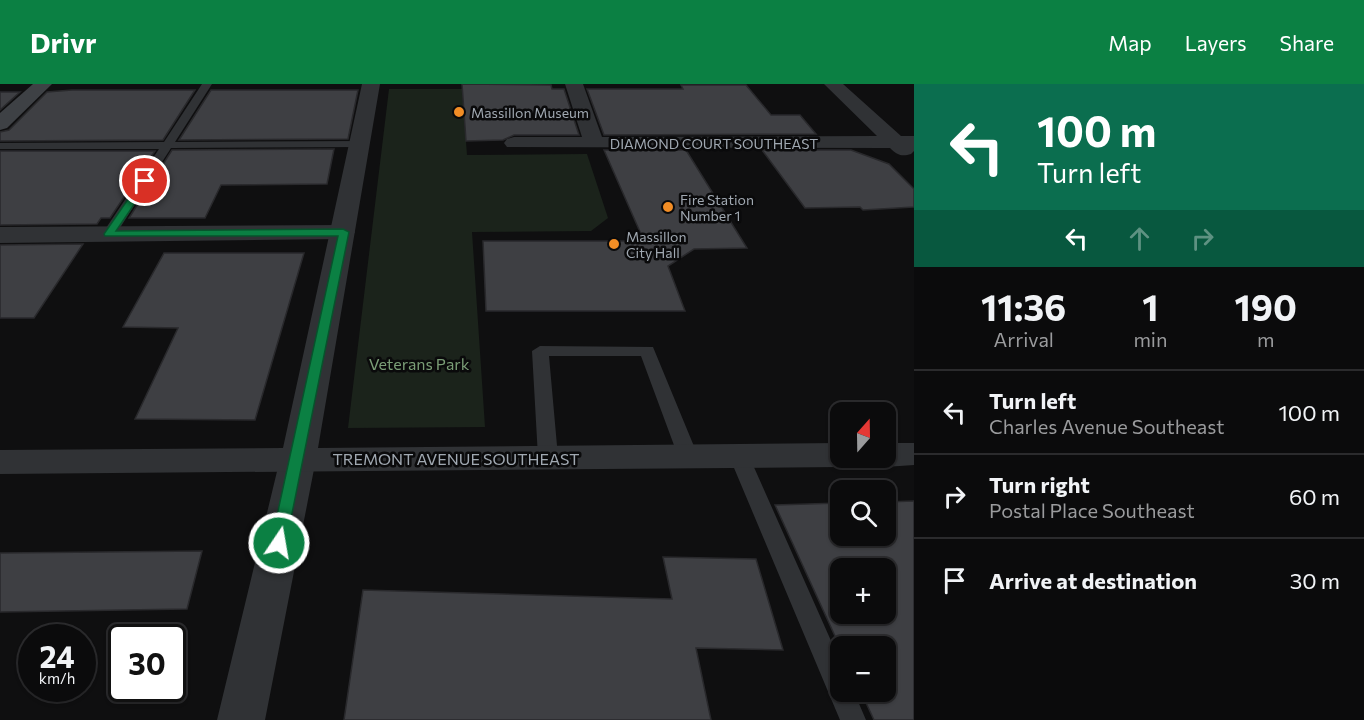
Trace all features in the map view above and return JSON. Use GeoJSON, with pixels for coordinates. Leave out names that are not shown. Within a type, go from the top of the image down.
{"type":"FeatureCollection","features":[{"type":"Feature","properties":{"kind":"main road"},"geometry":{"type":"LineString","coordinates":[[0,124],[43,84]]}},
{"type":"Feature","properties":{"kind":"street"},"geometry":{"type":"LineString","coordinates":[[241,720],[298,459],[371,84]]}},
{"type":"Feature","properties":{"kind":"street"},"geometry":{"type":"LineString","coordinates":[[574,84],[594,143]]}},
{"type":"Feature","properties":{"kind":"street"},"geometry":{"type":"LineString","coordinates":[[833,84],[905,142],[914,160]]}},
{"type":"Feature","properties":{"kind":"street","name":"DIAMOND COURT SOUTHEAST"},"geometry":{"type":"LineString","coordinates":[[514,143],[905,142]]}},
{"type":"Feature","properties":{"kind":"street"},"geometry":{"type":"LineString","coordinates":[[0,235],[343,232]]}},
{"type":"Feature","properties":{"kind":"street"},"geometry":{"type":"LineString","coordinates":[[896,455],[914,454]]}},
{"type":"Feature","properties":{"kind":"street","name":"TREMONT AVENUE SOUTHEAST"},"geometry":{"type":"LineString","coordinates":[[0,462],[830,455]]}},
{"type":"Feature","properties":{"kind":"lane"},"geometry":{"type":"LineString","coordinates":[[109,234],[207,84]]}},
{"type":"Feature","properties":{"kind":"lane"},"geometry":{"type":"LineString","coordinates":[[0,146],[360,144]]}},
{"type":"Feature","properties":{"kind":"lane"},"geometry":{"type":"LineString","coordinates":[[548,457],[540,351],[647,351],[688,456]]}},
{"type":"Feature","properties":{"kind":"lane"},"geometry":{"type":"LineString","coordinates":[[739,456],[830,668]]}},
{"type":"Feature","properties":{"kind":"lane"},"geometry":{"type":"LineString","coordinates":[[845,702],[853,720]]}},
{"type":"Feature","properties":{"kind":"green space","name":"Veterans Park"},"geometry":{"type":"Polygon","coordinates":[[[389,89],[462,89],[467,155],[587,154],[608,218],[591,231],[472,232],[485,427],[348,428],[389,89]]]}},
{"type":"Feature","properties":{"kind":"building"},"geometry":{"type":"Polygon","coordinates":[[[462,84],[551,85],[552,89],[564,89],[579,135],[514,135],[503,140],[466,141],[462,84]]]}},
{"type":"Feature","properties":{"kind":"building"},"geometry":{"type":"Polygon","coordinates":[[[681,85],[746,85],[771,115],[800,115],[816,134],[604,135],[587,89],[683,89],[681,85]]]}},
{"type":"Feature","properties":{"kind":"building"},"geometry":{"type":"Polygon","coordinates":[[[195,90],[163,140],[0,141],[0,132],[9,130],[47,92],[195,90]]]}},
{"type":"Feature","properties":{"kind":"building"},"geometry":{"type":"Polygon","coordinates":[[[211,90],[358,90],[348,139],[179,140],[211,90]]]}},
{"type":"Feature","properties":{"kind":"building"},"geometry":{"type":"Polygon","coordinates":[[[0,92],[20,92],[0,110],[0,92]]]}},
{"type":"Feature","properties":{"kind":"building"},"geometry":{"type":"Polygon","coordinates":[[[334,149],[327,184],[221,185],[205,218],[129,218],[172,150],[334,149]]]}},
{"type":"Feature","properties":{"kind":"building","name":"Massillon City Hall"},"geometry":{"type":"Polygon","coordinates":[[[604,150],[686,150],[747,248],[694,249],[668,266],[685,311],[486,311],[483,241],[644,241],[604,150]]]}},
{"type":"Feature","properties":{"kind":"building"},"geometry":{"type":"Polygon","coordinates":[[[762,150],[851,150],[889,164],[914,189],[914,207],[863,210],[860,207],[805,208],[762,150]]]}},
{"type":"Feature","properties":{"kind":"building"},"geometry":{"type":"Polygon","coordinates":[[[0,151],[155,151],[110,218],[101,218],[97,224],[0,225],[0,151]]]}},
{"type":"Feature","properties":{"kind":"building"},"geometry":{"type":"Polygon","coordinates":[[[83,244],[34,318],[0,318],[0,245],[83,244]]]}},
{"type":"Feature","properties":{"kind":"building"},"geometry":{"type":"Polygon","coordinates":[[[164,253],[304,253],[255,420],[135,419],[178,328],[123,327],[164,253]]]}},
{"type":"Feature","properties":{"kind":"building"},"geometry":{"type":"Polygon","coordinates":[[[914,501],[914,720],[874,720],[866,702],[896,702],[896,636],[835,636],[775,505],[830,503],[830,546],[896,546],[896,502],[914,501]]]}},
{"type":"Feature","properties":{"kind":"building"},"geometry":{"type":"Polygon","coordinates":[[[202,551],[187,609],[0,612],[0,553],[202,551]]]}},
{"type":"Feature","properties":{"kind":"building"},"geometry":{"type":"Polygon","coordinates":[[[663,557],[756,559],[783,650],[696,648],[711,720],[344,720],[363,590],[672,599],[663,557]]]}},
{"type":"Feature","properties":{"kind":"place","name":"Massillon Museum"},"geometry":{"type":"Point","coordinates":[459,112]}},
{"type":"Feature","properties":{"kind":"place","name":"Fire Station Number 1"},"geometry":{"type":"Point","coordinates":[668,207]}},
{"type":"Feature","properties":{"kind":"place","name":"Massillon City Hall"},"geometry":{"type":"Point","coordinates":[614,244]}},
{"type":"Feature","properties":{"kind":"route"},"geometry":{"type":"LineString","coordinates":[[145,181],[109,234],[343,232],[279,543]]}}]}
